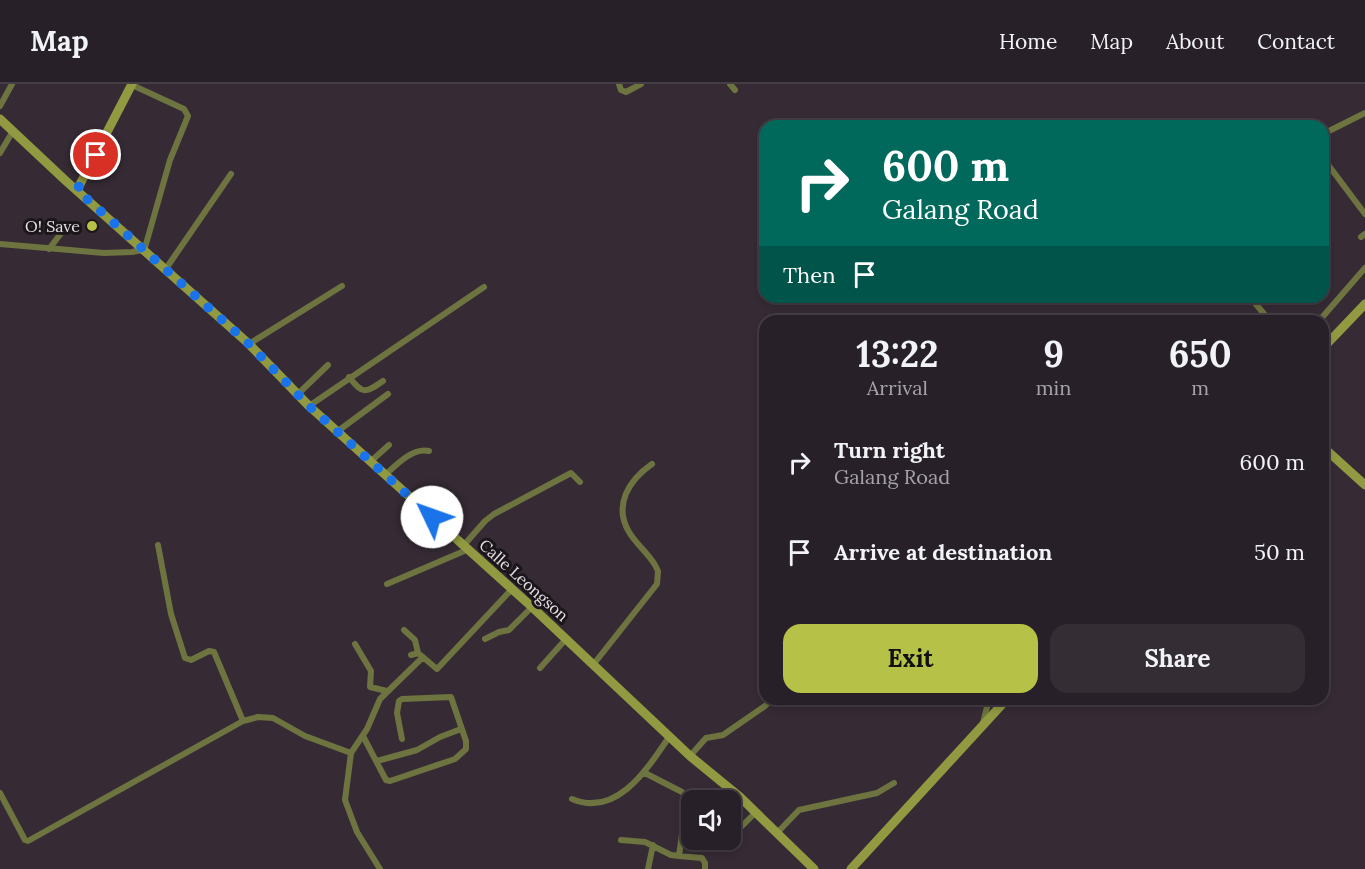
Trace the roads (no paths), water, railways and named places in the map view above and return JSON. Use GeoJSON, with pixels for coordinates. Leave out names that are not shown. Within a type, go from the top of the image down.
{"type":"FeatureCollection","features":[{"type":"Feature","properties":{"kind":"main road"},"geometry":{"type":"LineString","coordinates":[[77,190],[132,85]]}},
{"type":"Feature","properties":{"kind":"main road","name":"Calle Leongson"},"geometry":{"type":"LineString","coordinates":[[0,119],[249,344],[309,406],[512,589],[669,737],[740,797],[814,869]]}},
{"type":"Feature","properties":{"kind":"main road"},"geometry":{"type":"LineString","coordinates":[[1329,342],[1365,304]]}},
{"type":"Feature","properties":{"kind":"main road"},"geometry":{"type":"LineString","coordinates":[[1329,452],[1365,485]]}},
{"type":"Feature","properties":{"kind":"main road"},"geometry":{"type":"LineString","coordinates":[[851,869],[1001,705]]}},
{"type":"Feature","properties":{"kind":"street"},"geometry":{"type":"LineString","coordinates":[[0,106],[12,84]]}},
{"type":"Feature","properties":{"kind":"street"},"geometry":{"type":"LineString","coordinates":[[619,84],[621,90],[626,92],[641,84]]}},
{"type":"Feature","properties":{"kind":"street"},"geometry":{"type":"LineString","coordinates":[[730,84],[735,90]]}},
{"type":"Feature","properties":{"kind":"street"},"geometry":{"type":"LineString","coordinates":[[0,244],[104,253],[143,250],[170,160],[188,116],[184,110],[132,85]]}},
{"type":"Feature","properties":{"kind":"street"},"geometry":{"type":"LineString","coordinates":[[1329,131],[1365,113]]}},
{"type":"Feature","properties":{"kind":"street"},"geometry":{"type":"LineString","coordinates":[[0,153],[14,131]]}},
{"type":"Feature","properties":{"kind":"street"},"geometry":{"type":"LineString","coordinates":[[1329,166],[1365,214]]}},
{"type":"Feature","properties":{"kind":"street"},"geometry":{"type":"LineString","coordinates":[[165,270],[231,174]]}},
{"type":"Feature","properties":{"kind":"street"},"geometry":{"type":"LineString","coordinates":[[49,249],[62,232]]}},
{"type":"Feature","properties":{"kind":"street"},"geometry":{"type":"LineString","coordinates":[[1324,315],[1365,268]]}},
{"type":"Feature","properties":{"kind":"street"},"geometry":{"type":"LineString","coordinates":[[249,344],[342,286]]}},
{"type":"Feature","properties":{"kind":"street"},"geometry":{"type":"LineString","coordinates":[[309,406],[484,287]]}},
{"type":"Feature","properties":{"kind":"street"},"geometry":{"type":"LineString","coordinates":[[1255,303],[1265,315]]}},
{"type":"Feature","properties":{"kind":"street"},"geometry":{"type":"LineString","coordinates":[[298,394],[328,364]]}},
{"type":"Feature","properties":{"kind":"street"},"geometry":{"type":"LineString","coordinates":[[349,377],[363,391],[383,381]]}},
{"type":"Feature","properties":{"kind":"street"},"geometry":{"type":"LineString","coordinates":[[338,431],[388,394]]}},
{"type":"Feature","properties":{"kind":"street"},"geometry":{"type":"LineString","coordinates":[[370,462],[389,445]]}},
{"type":"Feature","properties":{"kind":"street"},"geometry":{"type":"LineString","coordinates":[[385,475],[404,459],[417,452],[429,451]]}},
{"type":"Feature","properties":{"kind":"street"},"geometry":{"type":"LineString","coordinates":[[593,665],[657,584],[655,565],[629,533],[622,506],[634,478],[652,464]]}},
{"type":"Feature","properties":{"kind":"street"},"geometry":{"type":"LineString","coordinates":[[387,584],[466,548],[485,521],[494,514],[567,475],[573,474],[580,482]]}},
{"type":"Feature","properties":{"kind":"street"},"geometry":{"type":"LineString","coordinates":[[158,545],[171,614],[185,658],[190,660],[209,651],[214,652],[243,721]]}},
{"type":"Feature","properties":{"kind":"street"},"geometry":{"type":"LineString","coordinates":[[404,630],[415,640],[421,655],[437,669],[512,589]]}},
{"type":"Feature","properties":{"kind":"street"},"geometry":{"type":"LineString","coordinates":[[485,639],[509,630],[532,608]]}},
{"type":"Feature","properties":{"kind":"street"},"geometry":{"type":"LineString","coordinates":[[540,669],[566,639]]}},
{"type":"Feature","properties":{"kind":"street"},"geometry":{"type":"LineString","coordinates":[[355,644],[371,671],[370,687],[386,693],[397,704]]}},
{"type":"Feature","properties":{"kind":"street"},"geometry":{"type":"LineString","coordinates":[[411,655],[421,655]]}},
{"type":"Feature","properties":{"kind":"street"},"geometry":{"type":"LineString","coordinates":[[380,869],[357,832],[345,800],[351,753],[386,693],[421,655]]}},
{"type":"Feature","properties":{"kind":"street"},"geometry":{"type":"LineString","coordinates":[[363,736],[386,780],[390,781],[454,759],[466,749],[466,741],[451,697],[402,699],[397,704],[402,739]]}},
{"type":"Feature","properties":{"kind":"street"},"geometry":{"type":"LineString","coordinates":[[690,756],[706,738],[723,735],[766,705]]}},
{"type":"Feature","properties":{"kind":"street"},"geometry":{"type":"LineString","coordinates":[[983,723],[988,705]]}},
{"type":"Feature","properties":{"kind":"street"},"geometry":{"type":"LineString","coordinates":[[0,793],[24,840],[28,842],[243,721],[258,717],[273,718],[305,736],[351,753]]}},
{"type":"Feature","properties":{"kind":"street"},"geometry":{"type":"LineString","coordinates":[[377,761],[417,750],[440,737],[462,729]]}},
{"type":"Feature","properties":{"kind":"street"},"geometry":{"type":"LineString","coordinates":[[572,799],[581,803],[606,800],[628,788],[645,773],[669,737]]}},
{"type":"Feature","properties":{"kind":"street"},"geometry":{"type":"LineString","coordinates":[[645,773],[681,791]]}},
{"type":"Feature","properties":{"kind":"street"},"geometry":{"type":"LineString","coordinates":[[777,833],[799,810],[877,793],[894,783]]}},
{"type":"Feature","properties":{"kind":"street"},"geometry":{"type":"LineString","coordinates":[[741,827],[755,813]]}},
{"type":"Feature","properties":{"kind":"street"},"geometry":{"type":"LineString","coordinates":[[621,840],[645,842],[671,855],[702,858],[705,862],[705,869]]}},
{"type":"Feature","properties":{"kind":"street"},"geometry":{"type":"LineString","coordinates":[[648,869],[653,845]]}},
{"type":"Feature","properties":{"kind":"street"},"geometry":{"type":"LineString","coordinates":[[679,856],[681,845]]}},
{"type":"Feature","properties":{"kind":"place","name":"O! Save"},"geometry":{"type":"Point","coordinates":[92,226]}}]}
